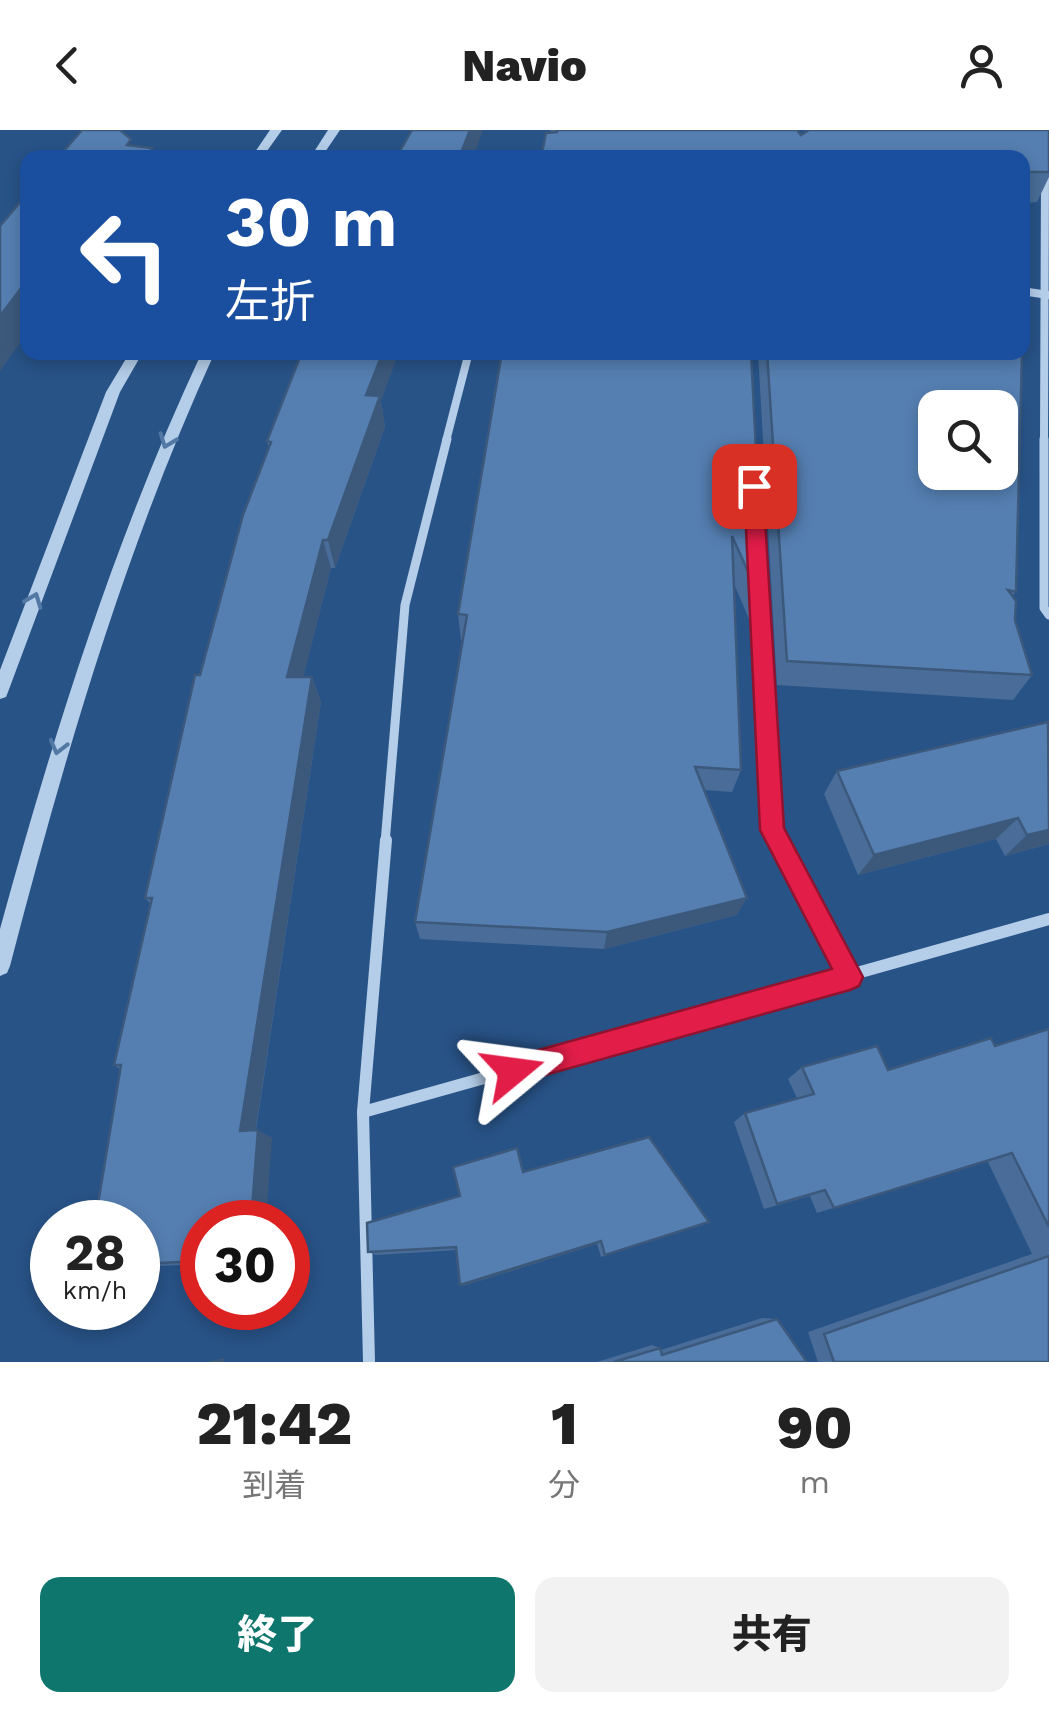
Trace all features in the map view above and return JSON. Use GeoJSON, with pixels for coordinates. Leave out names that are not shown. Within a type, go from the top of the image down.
{"type":"FeatureCollection","features":[{"type":"Feature","properties":{"kind":"street"},"geometry":{"type":"LineString","coordinates":[[1045,166],[1044,608],[1049,615]]}},
{"type":"Feature","properties":{"kind":"street"},"geometry":{"type":"LineString","coordinates":[[0,692],[113,392],[132,360]]}},
{"type":"Feature","properties":{"kind":"street"},"geometry":{"type":"LineString","coordinates":[[0,966],[65,720],[170,431],[205,360]]}},
{"type":"Feature","properties":{"kind":"street"},"geometry":{"type":"LineString","coordinates":[[369,1362],[363,1112],[406,605],[467,360]]}},
{"type":"Feature","properties":{"kind":"street"},"geometry":{"type":"LineString","coordinates":[[758,591],[772,830],[850,977]]}},
{"type":"Feature","properties":{"kind":"street"},"geometry":{"type":"LineString","coordinates":[[363,1112],[1049,919]]}},
{"type":"Feature","properties":{"kind":"building"},"geometry":{"type":"Polygon","coordinates":[[[82,130],[120,130],[131,139],[127,145],[152,148],[151,150],[65,150],[82,130]]]}},
{"type":"Feature","properties":{"kind":"building"},"geometry":{"type":"Polygon","coordinates":[[[412,130],[470,130],[462,150],[401,150],[412,130]]]}},
{"type":"Feature","properties":{"kind":"building"},"geometry":{"type":"Polygon","coordinates":[[[797,130],[801,135],[809,130],[1049,130],[1049,172],[1030,172],[1030,150],[543,150],[546,133],[797,130]]]}},
{"type":"Feature","properties":{"kind":"building"},"geometry":{"type":"Polygon","coordinates":[[[20,202],[20,290],[0,316],[0,226],[20,202]]]}},
{"type":"Feature","properties":{"kind":"building"},"geometry":{"type":"Polygon","coordinates":[[[299,360],[380,360],[366,395],[380,396],[328,540],[323,540],[287,677],[312,677],[240,1131],[258,1130],[253,1200],[180,1200],[180,1262],[160,1263],[160,1200],[99,1200],[121,1065],[114,1065],[152,898],[145,898],[195,675],[200,675],[243,515],[271,442],[267,441],[299,360]]]}},
{"type":"Feature","properties":{"kind":"building"},"geometry":{"type":"Polygon","coordinates":[[[501,360],[751,360],[764,607],[732,536],[741,770],[695,767],[747,898],[607,932],[415,922],[467,615],[458,614],[501,360]]]}},
{"type":"Feature","properties":{"kind":"building"},"geometry":{"type":"Polygon","coordinates":[[[768,360],[1022,360],[1016,592],[1008,590],[1016,601],[1015,620],[1032,675],[787,661],[768,360]]]}},
{"type":"Feature","properties":{"kind":"building"},"geometry":{"type":"Polygon","coordinates":[[[1048,722],[1049,830],[1027,835],[1018,818],[874,855],[837,771],[1048,722]]]}},
{"type":"Feature","properties":{"kind":"building"},"geometry":{"type":"Polygon","coordinates":[[[1049,1029],[1049,1227],[1012,1153],[834,1208],[825,1190],[777,1204],[745,1113],[814,1094],[802,1067],[877,1046],[888,1070],[991,1038],[995,1046],[1049,1029]]]}},
{"type":"Feature","properties":{"kind":"building"},"geometry":{"type":"Polygon","coordinates":[[[649,1137],[709,1222],[605,1255],[601,1241],[460,1285],[456,1247],[368,1252],[367,1223],[460,1196],[453,1167],[517,1148],[523,1172],[649,1137]]]}},
{"type":"Feature","properties":{"kind":"building"},"geometry":{"type":"Polygon","coordinates":[[[1049,1256],[1049,1362],[834,1362],[824,1334],[1049,1256]]]}},
{"type":"Feature","properties":{"kind":"building"},"geometry":{"type":"Polygon","coordinates":[[[777,1319],[807,1362],[614,1362],[660,1348],[662,1355],[777,1319]]]}},
{"type":"Feature","properties":{"kind":"route"},"geometry":{"type":"LineString","coordinates":[[513,1071],[850,977],[772,830],[754,486]]}}]}
